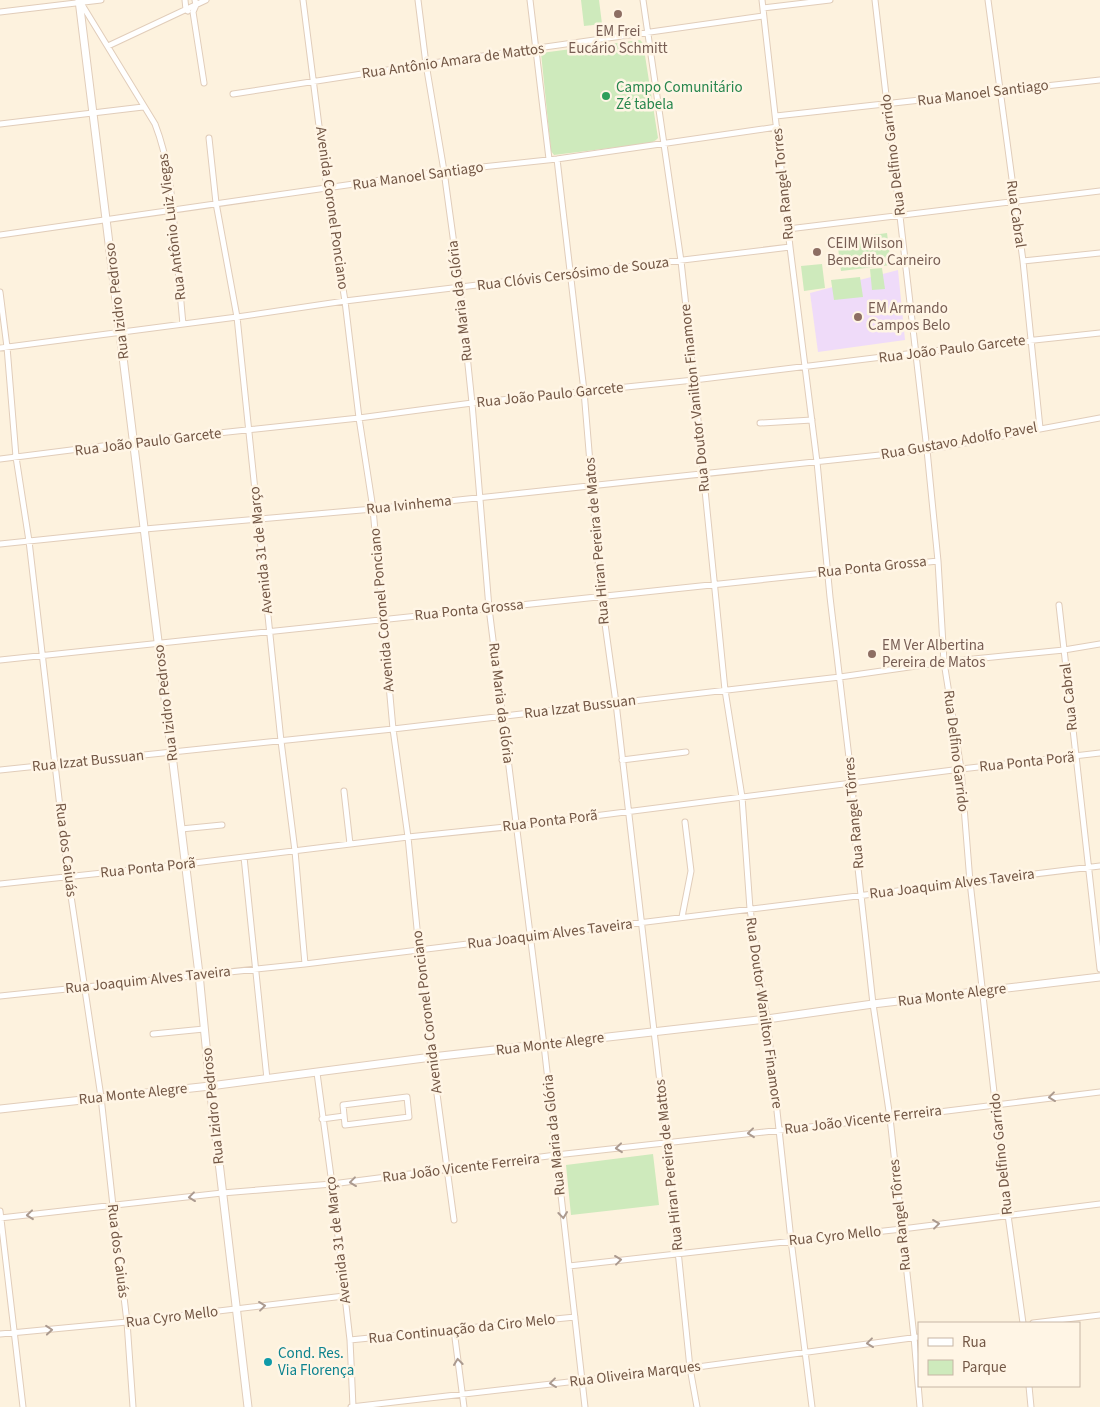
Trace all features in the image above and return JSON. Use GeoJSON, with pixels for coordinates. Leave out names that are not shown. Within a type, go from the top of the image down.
{"type":"FeatureCollection","features":[{"type":"Feature","properties":{"kind":"street"},"geometry":{"type":"LineString","coordinates":[[0,12],[101,0]]}},
{"type":"Feature","properties":{"kind":"street"},"geometry":{"type":"LineString","coordinates":[[185,0],[186,10]]}},
{"type":"Feature","properties":{"kind":"street"},"geometry":{"type":"LineString","coordinates":[[108,46],[186,10],[195,3],[206,0]]}},
{"type":"Feature","properties":{"kind":"street","name":"Avenida Coronel Ponciano"},"geometry":{"type":"LineString","coordinates":[[303,0],[373,509],[393,730],[408,837],[432,1057],[454,1220]]}},
{"type":"Feature","properties":{"kind":"street","name":"Rua Maria da Glória"},"geometry":{"type":"LineString","coordinates":[[418,0],[460,288],[472,403],[489,608],[544,1045],[585,1407]]}},
{"type":"Feature","properties":{"kind":"street"},"geometry":{"type":"LineString","coordinates":[[530,0],[550,160]]}},
{"type":"Feature","properties":{"kind":"street","name":"Rua Doutor Vanilton Finamore"},"geometry":{"type":"LineString","coordinates":[[643,0],[680,261],[694,380],[725,690],[742,797]]}},
{"type":"Feature","properties":{"kind":"street","name":"Rua Rangel Torres"},"geometry":{"type":"LineString","coordinates":[[762,0],[804,368]]}},
{"type":"Feature","properties":{"kind":"street"},"geometry":{"type":"LineString","coordinates":[[762,8],[830,0]]}},
{"type":"Feature","properties":{"kind":"street","name":"Rua Delfino Garrido"},"geometry":{"type":"LineString","coordinates":[[875,0],[927,450],[938,560],[944,662],[961,769],[970,882],[984,991],[1008,1214],[1023,1322]]}},
{"type":"Feature","properties":{"kind":"street","name":"Rua Cabral"},"geometry":{"type":"LineString","coordinates":[[988,0],[1023,261],[1040,428]]}},
{"type":"Feature","properties":{"kind":"street","name":"Rua Antônio Luiz Viegas"},"geometry":{"type":"LineString","coordinates":[[80,1],[155,124],[162,141],[173,209],[183,324]]}},
{"type":"Feature","properties":{"kind":"street","name":"Rua Izidro Pedroso"},"geometry":{"type":"LineString","coordinates":[[80,1],[186,864],[222,1193],[248,1407]]}},
{"type":"Feature","properties":{"kind":"street"},"geometry":{"type":"LineString","coordinates":[[195,3],[193,12],[204,83]]}},
{"type":"Feature","properties":{"kind":"street"},"geometry":{"type":"LineString","coordinates":[[186,10],[193,12]]}},
{"type":"Feature","properties":{"kind":"street","name":"Rua Antônio Amara de Mattos"},"geometry":{"type":"LineString","coordinates":[[233,94],[426,64],[763,16]]}},
{"type":"Feature","properties":{"kind":"street","name":"Rua Manoel Santiago"},"geometry":{"type":"LineString","coordinates":[[776,116],[1100,80]]}},
{"type":"Feature","properties":{"kind":"street"},"geometry":{"type":"LineString","coordinates":[[0,124],[94,111],[143,107]]}},
{"type":"Feature","properties":{"kind":"street","name":"Rua Manoel Santiago"},"geometry":{"type":"LineString","coordinates":[[0,235],[444,171],[550,160],[777,127]]}},
{"type":"Feature","properties":{"kind":"street","name":"Avenida 31 de Março"},"geometry":{"type":"LineString","coordinates":[[209,138],[216,203],[237,317],[281,741],[295,851],[305,964]]}},
{"type":"Feature","properties":{"kind":"street","name":"Rua Hiran Pereira de Matos"},"geometry":{"type":"LineString","coordinates":[[557,159],[584,391],[601,595],[616,703],[641,923]]}},
{"type":"Feature","properties":{"kind":"street"},"geometry":{"type":"LineString","coordinates":[[788,229],[1100,191]]}},
{"type":"Feature","properties":{"kind":"street","name":"Rua Clóvis Cersósimo de Souza"},"geometry":{"type":"LineString","coordinates":[[0,348],[345,301],[790,247]]}},
{"type":"Feature","properties":{"kind":"street"},"geometry":{"type":"LineString","coordinates":[[1023,261],[1100,253]]}},
{"type":"Feature","properties":{"kind":"street","name":"Rua dos Caiuás"},"geometry":{"type":"LineString","coordinates":[[0,292],[7,347],[16,457],[29,541],[68,876],[101,1097],[127,1322],[133,1407]]}},
{"type":"Feature","properties":{"kind":"street","name":"Rua João Paulo Garcete"},"geometry":{"type":"LineString","coordinates":[[0,459],[134,442],[359,418],[472,403],[804,368],[915,353],[1100,333]]}},
{"type":"Feature","properties":{"kind":"street","name":"Rua Rangel Tôrres"},"geometry":{"type":"LineString","coordinates":[[804,368],[817,462],[827,572],[852,783],[857,859],[873,1004],[890,1118],[916,1337],[918,1372]]}},
{"type":"Feature","properties":{"kind":"street","name":"Rua Gustavo Adolfo Pavel"},"geometry":{"type":"LineString","coordinates":[[817,462],[927,450],[1100,418]]}},
{"type":"Feature","properties":{"kind":"street"},"geometry":{"type":"LineString","coordinates":[[760,423],[812,420]]}},
{"type":"Feature","properties":{"kind":"street","name":"Rua Ivinhema"},"geometry":{"type":"LineString","coordinates":[[0,544],[373,509],[817,462]]}},
{"type":"Feature","properties":{"kind":"street","name":"Rua Ponta Grossa"},"geometry":{"type":"LineString","coordinates":[[0,660],[938,560]]}},
{"type":"Feature","properties":{"kind":"street","name":"Rua Cabral"},"geometry":{"type":"LineString","coordinates":[[1059,605],[1100,969]]}},
{"type":"Feature","properties":{"kind":"street","name":"Rua Izzat Bussuan"},"geometry":{"type":"LineString","coordinates":[[0,770],[393,730],[840,677],[944,662],[1064,650],[1100,644]]}},
{"type":"Feature","properties":{"kind":"street"},"geometry":{"type":"LineString","coordinates":[[622,760],[686,752]]}},
{"type":"Feature","properties":{"kind":"street","name":"Rua Ponta Porã"},"geometry":{"type":"LineString","coordinates":[[0,884],[516,826],[1100,753]]}},
{"type":"Feature","properties":{"kind":"street"},"geometry":{"type":"LineString","coordinates":[[344,790],[350,844]]}},
{"type":"Feature","properties":{"kind":"street","name":"Rua Doutor Wanilton Finamore"},"geometry":{"type":"LineString","coordinates":[[742,797],[750,909],[767,1018],[791,1240],[812,1407]]}},
{"type":"Feature","properties":{"kind":"street"},"geometry":{"type":"LineString","coordinates":[[682,917],[691,871],[685,822]]}},
{"type":"Feature","properties":{"kind":"street"},"geometry":{"type":"LineString","coordinates":[[181,829],[222,825]]}},
{"type":"Feature","properties":{"kind":"street"},"geometry":{"type":"LineString","coordinates":[[244,857],[267,1079]]}},
{"type":"Feature","properties":{"kind":"street","name":"Rua Joaquim Alves Taveira"},"geometry":{"type":"LineString","coordinates":[[0,996],[305,964],[1100,866]]}},
{"type":"Feature","properties":{"kind":"street","name":"Rua Hiran Pereira de Mattos"},"geometry":{"type":"LineString","coordinates":[[641,923],[667,1143],[690,1368],[697,1407]]}},
{"type":"Feature","properties":{"kind":"street","name":"Rua Monte Alegre"},"geometry":{"type":"LineString","coordinates":[[0,1109],[210,1086],[432,1057],[1100,977]]}},
{"type":"Feature","properties":{"kind":"street"},"geometry":{"type":"LineString","coordinates":[[153,1034],[204,1029]]}},
{"type":"Feature","properties":{"kind":"street","name":"Avenida 31 de Março"},"geometry":{"type":"LineString","coordinates":[[317,1073],[350,1340],[352,1407]]}},
{"type":"Feature","properties":{"kind":"street","name":"Rua João Vicente Ferreira"},"geometry":{"type":"LineString","coordinates":[[0,1218],[222,1193],[332,1184],[556,1155],[890,1118],[1100,1092]]}},
{"type":"Feature","properties":{"kind":"street"},"geometry":{"type":"LineString","coordinates":[[407,1097],[409,1117],[345,1125],[344,1116],[343,1105],[407,1097]]}},
{"type":"Feature","properties":{"kind":"street"},"geometry":{"type":"LineString","coordinates":[[322,1119],[344,1116]]}},
{"type":"Feature","properties":{"kind":"street","name":"Rua Cyro Mello"},"geometry":{"type":"LineString","coordinates":[[569,1266],[1100,1204]]}},
{"type":"Feature","properties":{"kind":"street"},"geometry":{"type":"LineString","coordinates":[[0,1211],[23,1407]]}},
{"type":"Feature","properties":{"kind":"street","name":"Rua Cyro Mello"},"geometry":{"type":"LineString","coordinates":[[0,1334],[236,1310],[344,1296]]}},
{"type":"Feature","properties":{"kind":"street"},"geometry":{"type":"LineString","coordinates":[[1043,1322],[1100,1316]]}},
{"type":"Feature","properties":{"kind":"street","name":"Rua Continuação da Ciro Melo"},"geometry":{"type":"LineString","coordinates":[[350,1340],[575,1317]]}},
{"type":"Feature","properties":{"kind":"street"},"geometry":{"type":"LineString","coordinates":[[454,1330],[464,1407]]}},
{"type":"Feature","properties":{"kind":"street","name":"Rua Oliveira Marques"},"geometry":{"type":"LineString","coordinates":[[352,1407],[690,1368],[916,1337]]}},
{"type":"Feature","properties":{"kind":"street","name":"Rua Rangel Tôrres"},"geometry":{"type":"LineString","coordinates":[[919,1387],[920,1407]]}},
{"type":"Feature","properties":{"kind":"street"},"geometry":{"type":"LineString","coordinates":[[1029,1387],[1031,1407]]}},
{"type":"Feature","properties":{"kind":"shaded area","name":"EM Armando Campos Belo"},"geometry":{"type":"Polygon","coordinates":[[[898,270],[905,340],[818,352],[810,293],[898,270]]]}},
{"type":"Feature","properties":{"kind":"green space"},"geometry":{"type":"Polygon","coordinates":[[[581,0],[599,0],[602,24],[584,26],[581,0]]]}},
{"type":"Feature","properties":{"kind":"green space"},"geometry":{"type":"Polygon","coordinates":[[[640,40],[643,43],[658,138],[651,143],[554,155],[551,151],[541,53],[640,40]]]}},
{"type":"Feature","properties":{"kind":"green space"},"geometry":{"type":"Polygon","coordinates":[[[887,233],[891,265],[841,271],[837,240],[887,233]]]}},
{"type":"Feature","properties":{"kind":"green space"},"geometry":{"type":"Polygon","coordinates":[[[822,264],[825,288],[804,291],[801,266],[822,264]]]}},
{"type":"Feature","properties":{"kind":"green space"},"geometry":{"type":"Polygon","coordinates":[[[882,268],[885,289],[872,290],[870,269],[882,268]]]}},
{"type":"Feature","properties":{"kind":"green space"},"geometry":{"type":"Polygon","coordinates":[[[860,277],[863,297],[834,300],[831,280],[860,277]]]}},
{"type":"Feature","properties":{"kind":"green space"},"geometry":{"type":"Polygon","coordinates":[[[653,1154],[659,1205],[571,1215],[566,1165],[653,1154]]]}},
{"type":"Feature","properties":{"kind":"place","name":"EM Frei Eucário Schmitt"},"geometry":{"type":"Point","coordinates":[618,14]}},
{"type":"Feature","properties":{"kind":"place","name":"Campo Comunitário Zé tabela"},"geometry":{"type":"Point","coordinates":[606,96]}},
{"type":"Feature","properties":{"kind":"place","name":"CEIM Wilson Benedito Carneiro"},"geometry":{"type":"Point","coordinates":[817,252]}},
{"type":"Feature","properties":{"kind":"place","name":"EM Armando Campos Belo"},"geometry":{"type":"Point","coordinates":[858,317]}},
{"type":"Feature","properties":{"kind":"place","name":"EM Ver Albertina Pereira de Matos"},"geometry":{"type":"Point","coordinates":[872,654]}},
{"type":"Feature","properties":{"kind":"place","name":"Cond. Res. Via Florença"},"geometry":{"type":"Point","coordinates":[268,1362]}}]}
